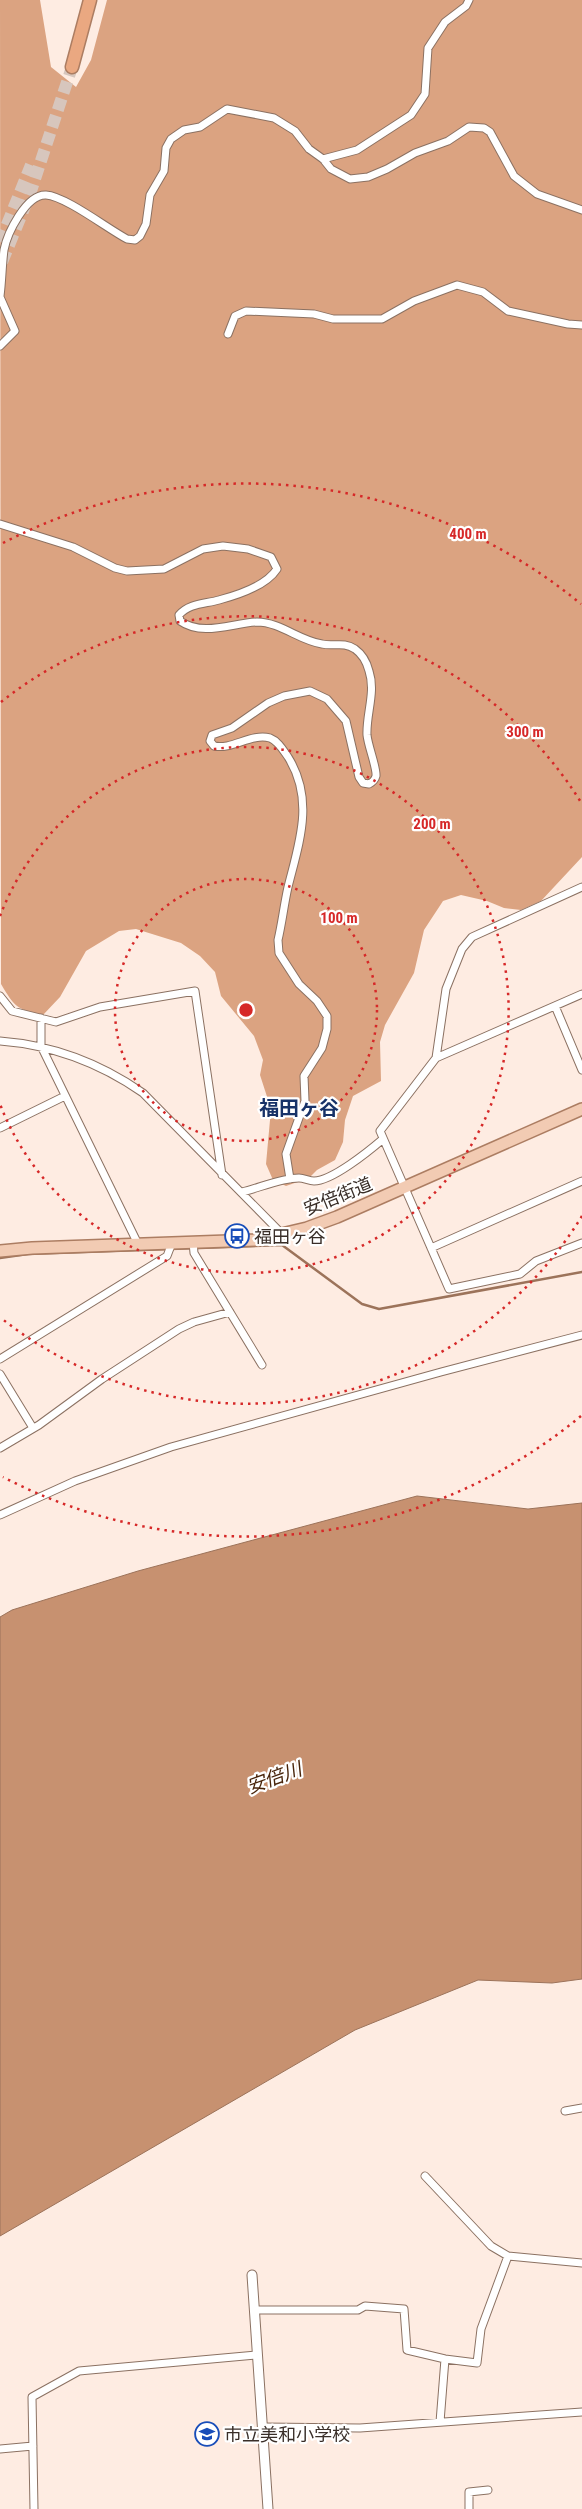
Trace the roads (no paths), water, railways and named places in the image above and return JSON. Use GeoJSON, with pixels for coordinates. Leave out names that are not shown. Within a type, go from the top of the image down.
{"type":"FeatureCollection","features":[{"type":"Feature","properties":{"kind":"highway"},"geometry":{"type":"LineString","coordinates":[[84,0],[69,66],[90,0]]}},
{"type":"Feature","properties":{"kind":"main road","name":"安倍街道"},"geometry":{"type":"LineString","coordinates":[[0,1251],[32,1248],[256,1240],[307,1228],[337,1217],[582,1109]]}},
{"type":"Feature","properties":{"kind":"street"},"geometry":{"type":"LineString","coordinates":[[323,159],[357,150],[411,115],[425,94],[428,48],[445,22],[466,6],[469,0]]}},
{"type":"Feature","properties":{"kind":"street"},"geometry":{"type":"LineString","coordinates":[[0,346],[15,331],[0,297],[4,249],[17,219],[28,203],[35,198],[46,195],[63,202],[127,239],[135,240],[140,236],[146,224],[150,195],[164,171],[166,148],[171,139],[184,130],[200,127],[227,109],[274,118],[295,131],[309,149],[323,159],[331,169],[350,179],[368,177],[416,153],[448,141],[469,127],[480,127],[490,132],[514,176],[537,194],[582,210]]}},
{"type":"Feature","properties":{"kind":"street"},"geometry":{"type":"LineString","coordinates":[[228,334],[231,322],[241,312],[314,314],[333,319],[382,320],[414,301],[457,285],[483,292],[508,311],[568,324],[582,325]]}},
{"type":"Feature","properties":{"kind":"street"},"geometry":{"type":"LineString","coordinates":[[0,524],[73,547],[115,568],[127,571],[164,569],[203,549],[223,546],[248,549],[271,557],[277,569],[271,578],[220,600],[185,609],[179,615],[180,621],[187,626],[213,629],[258,622],[322,645],[342,644],[355,650],[364,660],[370,672],[372,687],[367,733],[370,756],[376,775],[374,781],[369,784],[363,783],[359,777],[346,721],[327,699],[310,692],[284,696],[268,704],[232,728],[212,735],[210,741],[214,746],[220,747],[262,737],[272,739],[280,745],[293,766],[299,786],[303,825],[278,940],[279,954],[299,984],[317,1000],[327,1016],[327,1029],[322,1048],[304,1076],[305,1101],[286,1154],[290,1179]]}},
{"type":"Feature","properties":{"kind":"street"},"geometry":{"type":"LineString","coordinates":[[436,1058],[446,989],[462,949],[472,937],[582,888]]}},
{"type":"Feature","properties":{"kind":"street"},"geometry":{"type":"LineString","coordinates":[[0,996],[12,1011],[56,1022],[100,1007],[196,991],[222,1175]]}},
{"type":"Feature","properties":{"kind":"street"},"geometry":{"type":"LineString","coordinates":[[582,994],[436,1058],[380,1131],[449,1289],[520,1274],[536,1261],[582,1243]]}},
{"type":"Feature","properties":{"kind":"street"},"geometry":{"type":"LineString","coordinates":[[555,1006],[582,1070]]}},
{"type":"Feature","properties":{"kind":"street"},"geometry":{"type":"LineString","coordinates":[[41,1018],[41,1046],[138,1244]]}},
{"type":"Feature","properties":{"kind":"street"},"geometry":{"type":"LineString","coordinates":[[0,1042],[41,1046],[96,1066],[143,1093],[282,1234]]}},
{"type":"Feature","properties":{"kind":"street"},"geometry":{"type":"LineString","coordinates":[[0,1128],[66,1096]]}},
{"type":"Feature","properties":{"kind":"street"},"geometry":{"type":"LineString","coordinates":[[242,1192],[290,1179],[299,1178],[314,1181],[326,1177],[362,1158],[382,1139]]}},
{"type":"Feature","properties":{"kind":"street"},"geometry":{"type":"LineString","coordinates":[[431,1248],[582,1181]]}},
{"type":"Feature","properties":{"kind":"street"},"geometry":{"type":"LineString","coordinates":[[193,1242],[194,1253],[262,1364]]}},
{"type":"Feature","properties":{"kind":"street"},"geometry":{"type":"LineString","coordinates":[[0,1359],[167,1256],[172,1243]]}},
{"type":"Feature","properties":{"kind":"street"},"geometry":{"type":"LineString","coordinates":[[0,1448],[179,1330],[194,1322],[230,1312]]}},
{"type":"Feature","properties":{"kind":"street"},"geometry":{"type":"LineString","coordinates":[[0,1515],[75,1481],[171,1447],[582,1335]]}},
{"type":"Feature","properties":{"kind":"street"},"geometry":{"type":"LineString","coordinates":[[0,1374],[33,1428]]}},
{"type":"Feature","properties":{"kind":"street"},"geometry":{"type":"LineString","coordinates":[[565,2111],[582,2108]]}},
{"type":"Feature","properties":{"kind":"street"},"geometry":{"type":"LineString","coordinates":[[425,2176],[491,2246],[508,2256],[582,2264]]}},
{"type":"Feature","properties":{"kind":"street"},"geometry":{"type":"LineString","coordinates":[[254,2310],[358,2310],[365,2306],[404,2308],[407,2350],[445,2359],[477,2363],[481,2329],[508,2256]]}},
{"type":"Feature","properties":{"kind":"street"},"geometry":{"type":"LineString","coordinates":[[252,2275],[268,2509]]}},
{"type":"Feature","properties":{"kind":"street"},"geometry":{"type":"LineString","coordinates":[[34,2509],[32,2396],[79,2371],[257,2355]]}},
{"type":"Feature","properties":{"kind":"street"},"geometry":{"type":"LineString","coordinates":[[440,2422],[445,2359]]}},
{"type":"Feature","properties":{"kind":"street"},"geometry":{"type":"LineString","coordinates":[[263,2427],[360,2428],[582,2412]]}},
{"type":"Feature","properties":{"kind":"street"},"geometry":{"type":"LineString","coordinates":[[0,2450],[33,2446]]}},
{"type":"Feature","properties":{"kind":"street"},"geometry":{"type":"LineString","coordinates":[[469,2509],[469,2492],[488,2490]]}},
{"type":"Feature","properties":{"kind":"water","name":"安倍川"},"geometry":{"type":"Polygon","coordinates":[[[417,1496],[528,1509],[582,1503],[582,1979],[552,1983],[478,1980],[355,2030],[0,2236],[0,1617],[12,1610],[138,1571],[417,1496]]]}},
{"type":"Feature","properties":{"kind":"waterway"},"geometry":{"type":"LineString","coordinates":[[0,1258],[28,1254],[282,1245],[362,1304],[379,1309],[582,1272]]}},
{"type":"Feature","properties":{"kind":"tunnel"},"geometry":{"type":"LineString","coordinates":[[2,262],[30,194],[72,67]]}},
{"type":"Feature","properties":{"kind":"tunnel"},"geometry":{"type":"LineString","coordinates":[[0,242],[31,165]]}},
{"type":"Feature","properties":{"kind":"place","name":"福田ヶ谷"},"geometry":{"type":"Point","coordinates":[237,1236]}},
{"type":"Feature","properties":{"kind":"place","name":"市立美和小学校"},"geometry":{"type":"Point","coordinates":[207,2434]}},
{"type":"Feature","properties":{"kind":"district","name":"福田ヶ谷"},"geometry":{"type":"Point","coordinates":[299,1108]}}]}
